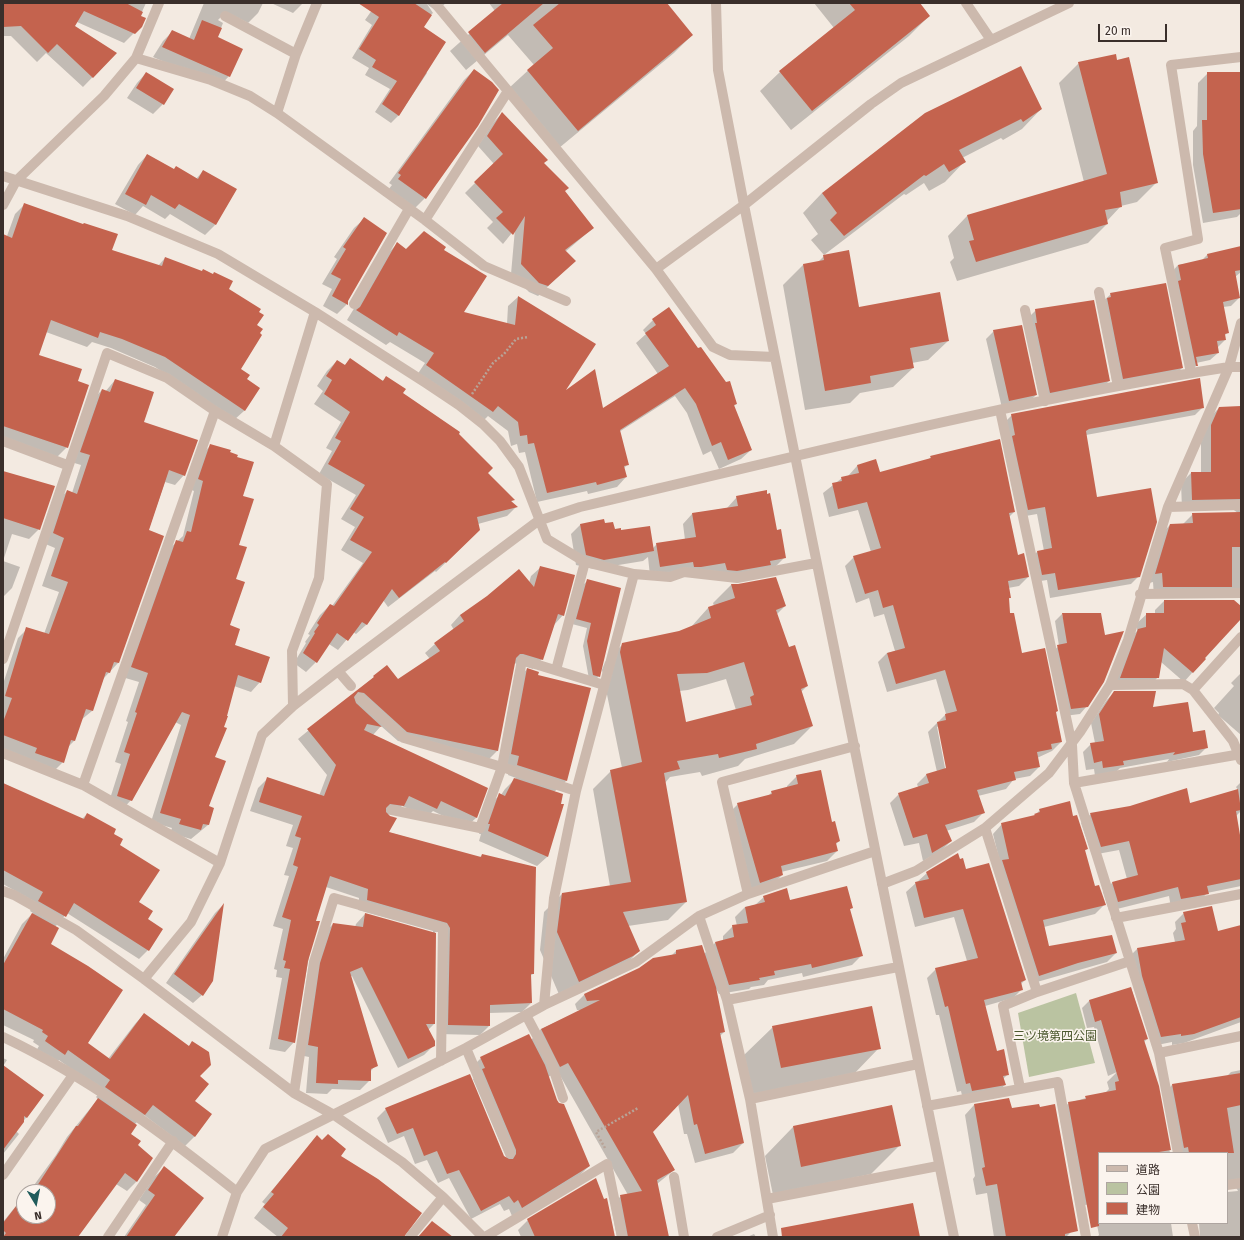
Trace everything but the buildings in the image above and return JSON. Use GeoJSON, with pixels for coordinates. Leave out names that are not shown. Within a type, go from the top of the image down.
{"type":"FeatureCollection","features":[{"type":"Feature","properties":{"kind":"street"},"geometry":{"type":"LineString","coordinates":[[3,205],[16,181],[104,96],[136,58],[159,3]]}},
{"type":"Feature","properties":{"kind":"street"},"geometry":{"type":"LineString","coordinates":[[277,113],[296,54],[317,3]]}},
{"type":"Feature","properties":{"kind":"street"},"geometry":{"type":"LineString","coordinates":[[435,3],[656,269],[712,347],[730,355],[774,357]]}},
{"type":"Feature","properties":{"kind":"street"},"geometry":{"type":"LineString","coordinates":[[716,3],[718,70],[744,205],[816,563],[855,746],[938,1166],[954,1237]]}},
{"type":"Feature","properties":{"kind":"street"},"geometry":{"type":"LineString","coordinates":[[966,3],[991,40]]}},
{"type":"Feature","properties":{"kind":"street"},"geometry":{"type":"LineString","coordinates":[[656,269],[744,205],[871,104],[901,83],[1069,3]]}},
{"type":"Feature","properties":{"kind":"street"},"geometry":{"type":"LineString","coordinates":[[225,16],[296,54]]}},
{"type":"Feature","properties":{"kind":"street"},"geometry":{"type":"LineString","coordinates":[[1191,373],[1164,248],[1198,239],[1171,65],[1241,57]]}},
{"type":"Feature","properties":{"kind":"street"},"geometry":{"type":"LineString","coordinates":[[136,58],[211,80],[250,96],[277,113],[424,220],[484,266],[566,301]]}},
{"type":"Feature","properties":{"kind":"street"},"geometry":{"type":"LineString","coordinates":[[424,220],[508,91]]}},
{"type":"Feature","properties":{"kind":"street"},"geometry":{"type":"LineString","coordinates":[[3,176],[127,216],[218,254],[315,312],[462,408],[483,424],[500,441],[519,467],[538,521],[547,539],[585,562],[634,574],[670,576],[684,572],[736,578],[816,563]]}},
{"type":"Feature","properties":{"kind":"street"},"geometry":{"type":"LineString","coordinates":[[354,304],[409,209]]}},
{"type":"Feature","properties":{"kind":"street"},"geometry":{"type":"LineString","coordinates":[[1099,292],[1118,386]]}},
{"type":"Feature","properties":{"kind":"street"},"geometry":{"type":"LineString","coordinates":[[1025,310],[1045,401]]}},
{"type":"Feature","properties":{"kind":"street"},"geometry":{"type":"LineString","coordinates":[[274,446],[315,312]]}},
{"type":"Feature","properties":{"kind":"street"},"geometry":{"type":"LineString","coordinates":[[882,884],[916,871],[985,828],[1049,773],[1072,745],[1110,685],[1128,640],[1140,594],[1168,507],[1229,367],[1241,323]]}},
{"type":"Feature","properties":{"kind":"street"},"geometry":{"type":"LineString","coordinates":[[3,659],[106,353],[167,378],[215,411],[274,446],[327,484],[319,578],[292,651],[293,706]]}},
{"type":"Feature","properties":{"kind":"street"},"geometry":{"type":"LineString","coordinates":[[144,979],[191,922],[220,863],[262,735],[293,706],[338,671],[538,521],[580,507],[1000,410],[1118,386],[1229,367],[1241,367]]}},
{"type":"Feature","properties":{"kind":"street"},"geometry":{"type":"LineString","coordinates":[[1000,410],[1072,745],[1074,783],[1159,1053],[1178,1152]]}},
{"type":"Feature","properties":{"kind":"street"},"geometry":{"type":"LineString","coordinates":[[83,785],[215,411]]}},
{"type":"Feature","properties":{"kind":"street"},"geometry":{"type":"LineString","coordinates":[[3,441],[68,465]]}},
{"type":"Feature","properties":{"kind":"street"},"geometry":{"type":"LineString","coordinates":[[1168,507],[1241,505]]}},
{"type":"Feature","properties":{"kind":"street"},"geometry":{"type":"LineString","coordinates":[[556,670],[585,562]]}},
{"type":"Feature","properties":{"kind":"street"},"geometry":{"type":"LineString","coordinates":[[544,1005],[554,898],[576,792],[634,574]]}},
{"type":"Feature","properties":{"kind":"street"},"geometry":{"type":"LineString","coordinates":[[1140,594],[1241,594]]}},
{"type":"Feature","properties":{"kind":"street"},"geometry":{"type":"LineString","coordinates":[[1193,690],[1241,637]]}},
{"type":"Feature","properties":{"kind":"street"},"geometry":{"type":"LineString","coordinates":[[392,810],[480,828],[502,767],[522,660],[604,685]]}},
{"type":"Feature","properties":{"kind":"street"},"geometry":{"type":"LineString","coordinates":[[338,671],[351,686]]}},
{"type":"Feature","properties":{"kind":"street"},"geometry":{"type":"LineString","coordinates":[[1074,783],[1240,756],[1234,741],[1193,690],[1183,684],[1110,685]]}},
{"type":"Feature","properties":{"kind":"street"},"geometry":{"type":"LineString","coordinates":[[360,698],[404,738],[502,767],[576,792]]}},
{"type":"Feature","properties":{"kind":"street"},"geometry":{"type":"LineString","coordinates":[[748,894],[722,782],[855,746]]}},
{"type":"Feature","properties":{"kind":"street"},"geometry":{"type":"LineString","coordinates":[[3,753],[83,785],[220,863]]}},
{"type":"Feature","properties":{"kind":"street"},"geometry":{"type":"LineString","coordinates":[[985,828],[1037,992]]}},
{"type":"Feature","properties":{"kind":"street"},"geometry":{"type":"LineString","coordinates":[[222,1237],[237,1192],[265,1149],[441,1061],[544,1005],[636,962],[699,916],[748,894],[876,851]]}},
{"type":"Feature","properties":{"kind":"street"},"geometry":{"type":"LineString","coordinates":[[3,891],[14,895],[76,930],[144,979],[294,1093],[334,1115],[402,1162],[443,1197],[484,1237],[607,1164],[622,1237]]}},
{"type":"Feature","properties":{"kind":"street"},"geometry":{"type":"LineString","coordinates":[[1116,918],[1241,894]]}},
{"type":"Feature","properties":{"kind":"street"},"geometry":{"type":"LineString","coordinates":[[294,1093],[314,962],[334,898],[443,928],[441,1061]]}},
{"type":"Feature","properties":{"kind":"street"},"geometry":{"type":"LineString","coordinates":[[699,916],[727,1000],[750,1099],[773,1237]]}},
{"type":"Feature","properties":{"kind":"street"},"geometry":{"type":"LineString","coordinates":[[1020,1088],[1002,1006],[1037,992],[1130,961]]}},
{"type":"Feature","properties":{"kind":"street"},"geometry":{"type":"LineString","coordinates":[[727,1000],[898,967]]}},
{"type":"Feature","properties":{"kind":"street"},"geometry":{"type":"LineString","coordinates":[[526,1015],[551,1062],[563,1098]]}},
{"type":"Feature","properties":{"kind":"street"},"geometry":{"type":"LineString","coordinates":[[1159,1053],[1241,1036]]}},
{"type":"Feature","properties":{"kind":"street"},"geometry":{"type":"LineString","coordinates":[[3,1037],[73,1075],[174,1141],[237,1192]]}},
{"type":"Feature","properties":{"kind":"street"},"geometry":{"type":"LineString","coordinates":[[466,1048],[510,1153]]}},
{"type":"Feature","properties":{"kind":"street"},"geometry":{"type":"LineString","coordinates":[[750,1099],[918,1064]]}},
{"type":"Feature","properties":{"kind":"street"},"geometry":{"type":"LineString","coordinates":[[3,1175],[73,1075]]}},
{"type":"Feature","properties":{"kind":"street"},"geometry":{"type":"LineString","coordinates":[[927,1106],[1058,1082],[1086,1237]]}},
{"type":"Feature","properties":{"kind":"street"},"geometry":{"type":"LineString","coordinates":[[108,1237],[174,1141]]}},
{"type":"Feature","properties":{"kind":"street"},"geometry":{"type":"LineString","coordinates":[[767,1199],[938,1166]]}},
{"type":"Feature","properties":{"kind":"street"},"geometry":{"type":"LineString","coordinates":[[674,1177],[684,1237]]}},
{"type":"Feature","properties":{"kind":"street"},"geometry":{"type":"LineString","coordinates":[[1228,1185],[1241,1183]]}},
{"type":"Feature","properties":{"kind":"street"},"geometry":{"type":"LineString","coordinates":[[410,1237],[443,1197]]}},
{"type":"Feature","properties":{"kind":"street"},"geometry":{"type":"LineString","coordinates":[[717,1237],[770,1215]]}},
{"type":"Feature","properties":{"kind":"street"},"geometry":{"type":"LineString","coordinates":[[1192,1224],[1195,1237]]}},
{"type":"Feature","properties":{"kind":"path"},"geometry":{"type":"LineString","coordinates":[[462,408],[493,363],[504,354],[516,339],[528,337]]}},
{"type":"Feature","properties":{"kind":"path"},"geometry":{"type":"LineString","coordinates":[[607,1164],[610,1157],[596,1132],[638,1108]]}},
{"type":"Feature","properties":{"kind":"green space","name":"三ツ境第四公園"},"geometry":{"type":"Polygon","coordinates":[[[1076,993],[1095,1063],[1029,1077],[1018,1013],[1076,993]]]}}]}
